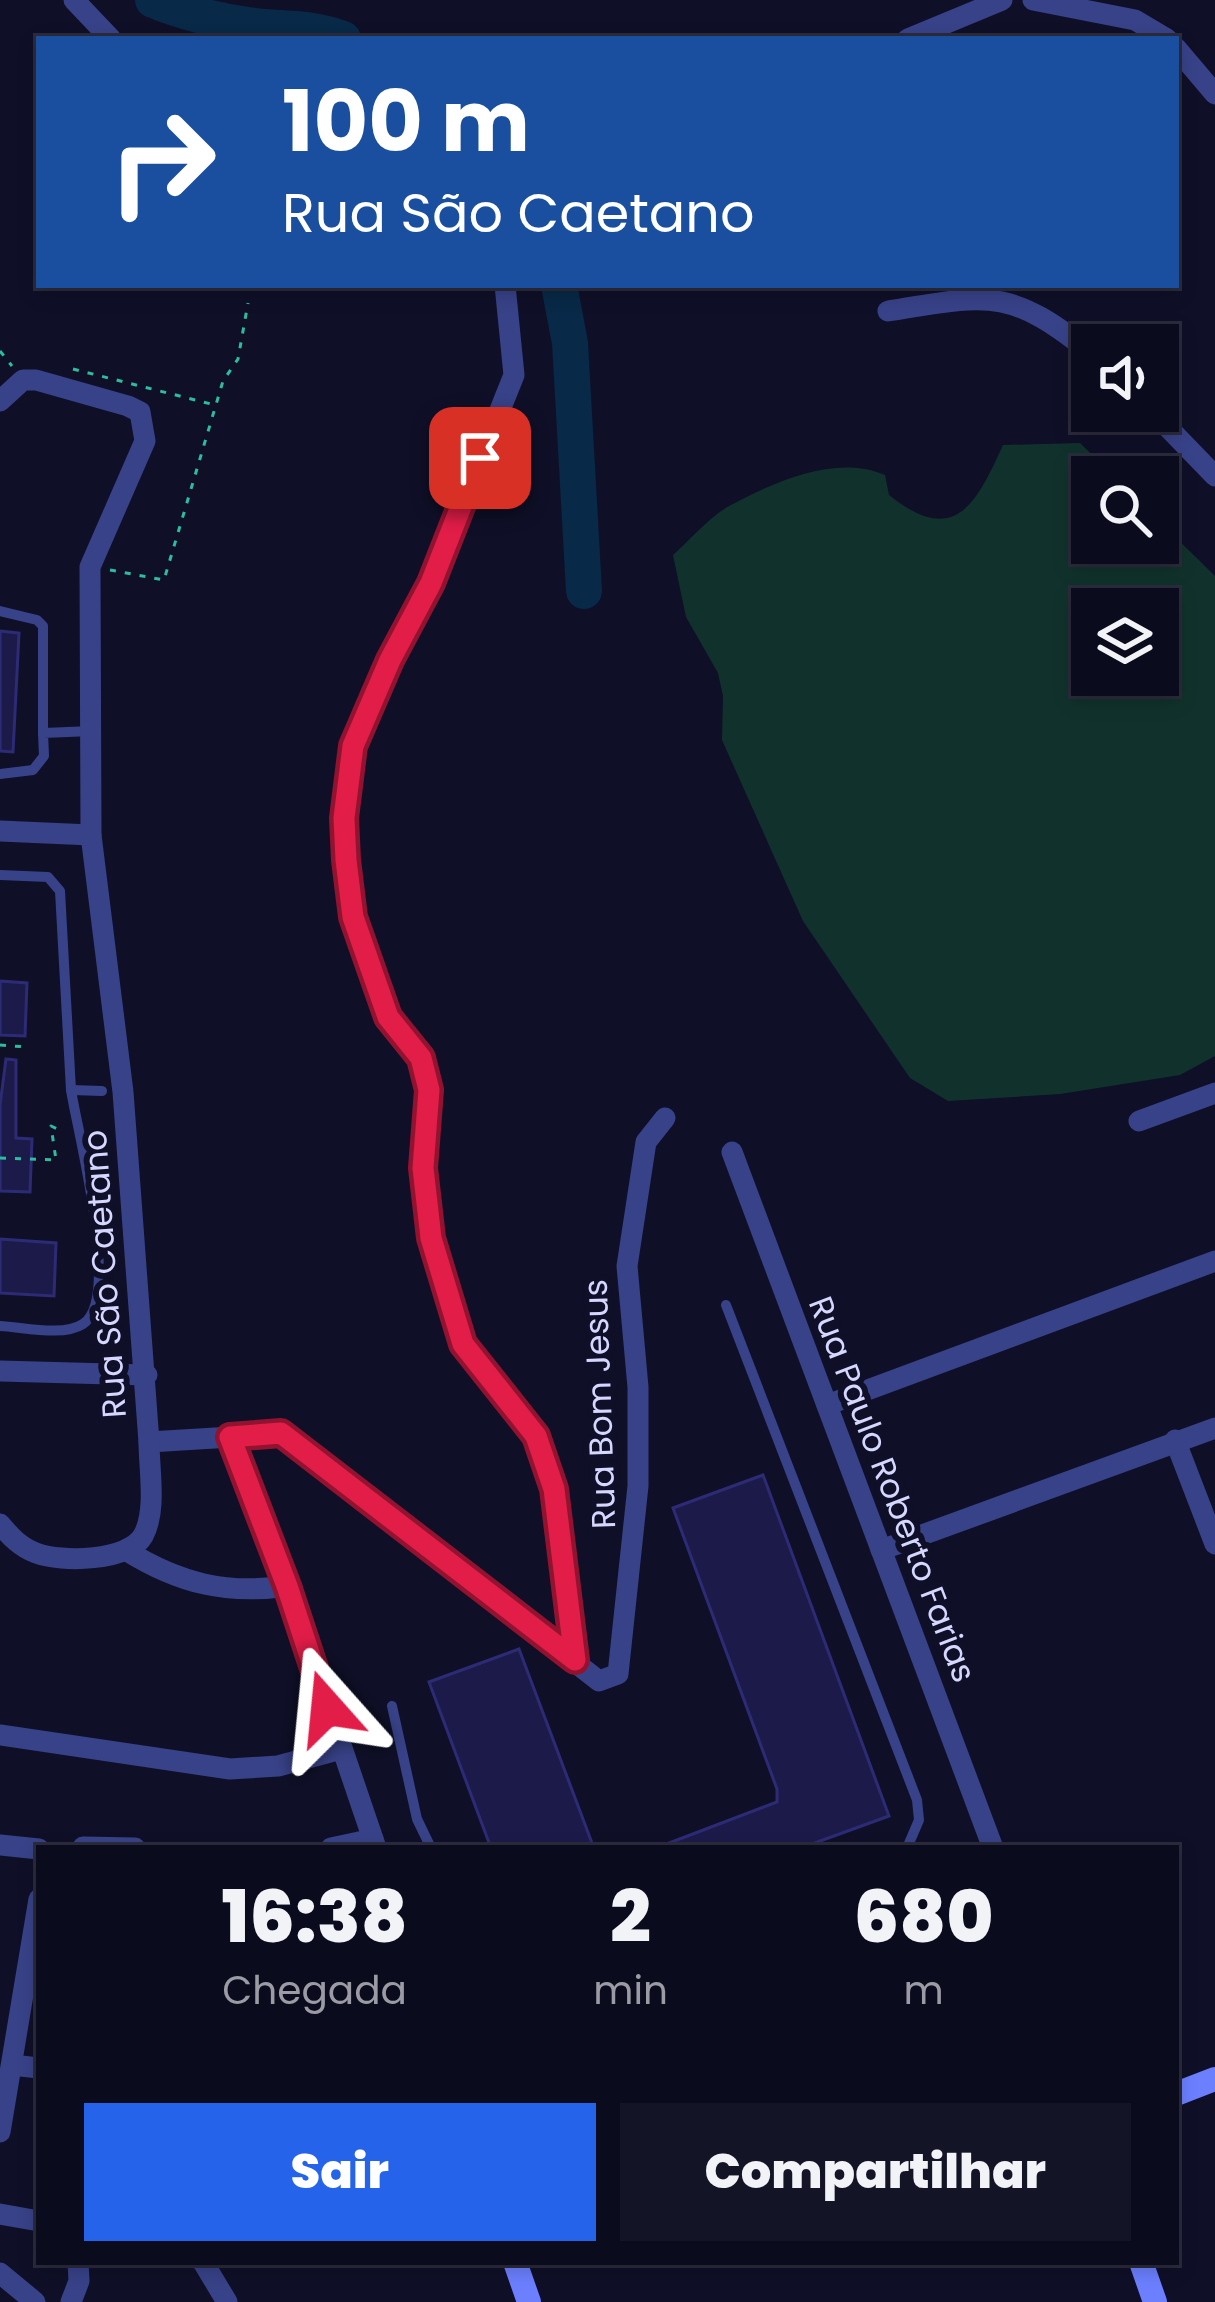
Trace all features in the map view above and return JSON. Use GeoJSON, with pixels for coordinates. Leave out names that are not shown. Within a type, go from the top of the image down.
{"type":"FeatureCollection","features":[{"type":"Feature","properties":{"kind":"street"},"geometry":{"type":"LineString","coordinates":[[74,0],[108,36]]}},
{"type":"Feature","properties":{"kind":"street"},"geometry":{"type":"LineString","coordinates":[[915,36],[1002,0]]}},
{"type":"Feature","properties":{"kind":"street"},"geometry":{"type":"LineString","coordinates":[[1034,0],[1135,20],[1162,36]]}},
{"type":"Feature","properties":{"kind":"street"},"geometry":{"type":"LineString","coordinates":[[1179,52],[1215,94]]}},
{"type":"Feature","properties":{"kind":"street"},"geometry":{"type":"LineString","coordinates":[[506,288],[514,375],[431,583],[390,660],[353,746],[344,818],[346,860],[353,917],[388,1017],[421,1058],[429,1090],[423,1168],[431,1238],[463,1344],[536,1436],[554,1489],[575,1660]]}},
{"type":"Feature","properties":{"kind":"street"},"geometry":{"type":"LineString","coordinates":[[888,311],[992,297],[1071,339]]}},
{"type":"Feature","properties":{"kind":"street"},"geometry":{"type":"LineString","coordinates":[[0,401],[23,380],[36,380],[140,412],[146,441],[90,567]]}},
{"type":"Feature","properties":{"kind":"street"},"geometry":{"type":"LineString","coordinates":[[1172,432],[1215,476]]}},
{"type":"Feature","properties":{"kind":"street","name":"Rua São Caetano"},"geometry":{"type":"LineString","coordinates":[[90,567],[92,835],[113,1091],[147,1375],[149,1442],[281,1433],[599,1681]]}},
{"type":"Feature","properties":{"kind":"street"},"geometry":{"type":"LineString","coordinates":[[0,831],[92,835]]}},
{"type":"Feature","properties":{"kind":"street"},"geometry":{"type":"LineString","coordinates":[[1139,1121],[1215,1093]]}},
{"type":"Feature","properties":{"kind":"street","name":"Rua Bom Jesus"},"geometry":{"type":"LineString","coordinates":[[599,1681],[618,1674],[622,1663],[638,1486],[638,1387],[627,1266],[646,1142],[665,1118]]}},
{"type":"Feature","properties":{"kind":"street","name":"Rua Paulo Roberto Farias"},"geometry":{"type":"LineString","coordinates":[[731,1153],[992,1845]]}},
{"type":"Feature","properties":{"kind":"street"},"geometry":{"type":"LineString","coordinates":[[826,1405],[1215,1262]]}},
{"type":"Feature","properties":{"kind":"street"},"geometry":{"type":"LineString","coordinates":[[0,1371],[147,1375]]}},
{"type":"Feature","properties":{"kind":"street"},"geometry":{"type":"LineString","coordinates":[[881,1550],[1215,1428]]}},
{"type":"Feature","properties":{"kind":"street"},"geometry":{"type":"LineString","coordinates":[[230,1437],[287,1586],[374,1843]]}},
{"type":"Feature","properties":{"kind":"street"},"geometry":{"type":"LineString","coordinates":[[1175,1441],[1215,1544]]}},
{"type":"Feature","properties":{"kind":"street"},"geometry":{"type":"LineString","coordinates":[[127,1551],[146,1531],[150,1515],[149,1442]]}},
{"type":"Feature","properties":{"kind":"street"},"geometry":{"type":"LineString","coordinates":[[0,1524],[16,1543],[39,1555],[61,1558],[127,1551],[164,1575],[196,1584],[227,1590],[287,1586]]}},
{"type":"Feature","properties":{"kind":"street"},"geometry":{"type":"LineString","coordinates":[[0,1735],[230,1769],[278,1766],[341,1749]]}},
{"type":"Feature","properties":{"kind":"street"},"geometry":{"type":"LineString","coordinates":[[0,1845],[36,1849]]}},
{"type":"Feature","properties":{"kind":"street"},"geometry":{"type":"LineString","coordinates":[[0,2130],[36,1917]]}},
{"type":"Feature","properties":{"kind":"street"},"geometry":{"type":"LineString","coordinates":[[12,2065],[36,2068]]}},
{"type":"Feature","properties":{"kind":"street"},"geometry":{"type":"LineString","coordinates":[[1179,2093],[1215,2080]]}},
{"type":"Feature","properties":{"kind":"street"},"geometry":{"type":"LineString","coordinates":[[0,2214],[36,2220]]}},
{"type":"Feature","properties":{"kind":"street"},"geometry":{"type":"LineString","coordinates":[[70,2302],[79,2281],[78,2265]]}},
{"type":"Feature","properties":{"kind":"street"},"geometry":{"type":"LineString","coordinates":[[205,2265],[226,2302]]}},
{"type":"Feature","properties":{"kind":"street"},"geometry":{"type":"LineString","coordinates":[[516,2265],[529,2302]]}},
{"type":"Feature","properties":{"kind":"street"},"geometry":{"type":"LineString","coordinates":[[1142,2265],[1155,2302]]}},
{"type":"Feature","properties":{"kind":"street"},"geometry":{"type":"LineString","coordinates":[[0,2273],[35,2302]]}},
{"type":"Feature","properties":{"kind":"lane"},"geometry":{"type":"LineString","coordinates":[[0,611],[37,620],[43,626],[44,756],[33,770],[0,774]]}},
{"type":"Feature","properties":{"kind":"lane"},"geometry":{"type":"LineString","coordinates":[[43,733],[92,731]]}},
{"type":"Feature","properties":{"kind":"lane"},"geometry":{"type":"LineString","coordinates":[[0,875],[48,878],[60,891],[71,1090],[99,1255],[99,1301],[93,1316],[70,1330],[0,1326]]}},
{"type":"Feature","properties":{"kind":"lane"},"geometry":{"type":"LineString","coordinates":[[71,1090],[113,1091]]}},
{"type":"Feature","properties":{"kind":"lane"},"geometry":{"type":"LineString","coordinates":[[726,1305],[917,1800],[919,1820],[908,1845]]}},
{"type":"Feature","properties":{"kind":"lane"},"geometry":{"type":"LineString","coordinates":[[392,1706],[417,1819],[429,1845]]}},
{"type":"Feature","properties":{"kind":"path"},"geometry":{"type":"LineString","coordinates":[[90,567],[164,580],[223,381],[238,359],[248,304]]}},
{"type":"Feature","properties":{"kind":"path"},"geometry":{"type":"LineString","coordinates":[[0,1046],[26,1047]]}},
{"type":"Feature","properties":{"kind":"path"},"geometry":{"type":"LineString","coordinates":[[0,1158],[56,1160],[51,1126],[79,1138]]}},
{"type":"Feature","properties":{"kind":"green space"},"geometry":{"type":"Polygon","coordinates":[[[1080,443],[1093,456],[1071,456],[1071,564],[1179,564],[1179,541],[1215,576],[1215,1056],[1180,1075],[1060,1094],[948,1101],[910,1078],[803,921],[722,740],[723,696],[718,673],[686,617],[673,555],[731,505],[807,473],[847,467],[885,475],[889,495],[931,518],[961,512],[983,485],[1003,445],[1080,443]]]}},
{"type":"Feature","properties":{"kind":"building"},"geometry":{"type":"Polygon","coordinates":[[[0,631],[19,633],[13,752],[0,751],[0,631]]]}},
{"type":"Feature","properties":{"kind":"building"},"geometry":{"type":"Polygon","coordinates":[[[0,981],[27,983],[25,1036],[0,1035],[0,981]]]}},
{"type":"Feature","properties":{"kind":"building"},"geometry":{"type":"Polygon","coordinates":[[[6,1059],[16,1060],[16,1138],[32,1139],[30,1192],[0,1191],[0,1105],[6,1059]]]}},
{"type":"Feature","properties":{"kind":"building"},"geometry":{"type":"Polygon","coordinates":[[[0,1239],[56,1243],[54,1296],[0,1293],[0,1239]]]}},
{"type":"Feature","properties":{"kind":"building"},"geometry":{"type":"Polygon","coordinates":[[[763,1475],[889,1816],[809,1845],[664,1845],[777,1802],[777,1789],[673,1508],[763,1475]]]}},
{"type":"Feature","properties":{"kind":"building"},"geometry":{"type":"Polygon","coordinates":[[[519,1649],[592,1843],[490,1845],[429,1682],[519,1649]]]}},
{"type":"Feature","properties":{"kind":"waterway"},"geometry":{"type":"LineString","coordinates":[[153,0],[223,21],[334,36]]}},
{"type":"Feature","properties":{"kind":"waterway"},"geometry":{"type":"LineString","coordinates":[[560,288],[570,343],[584,591]]}},
{"type":"Feature","properties":{"kind":"route"},"geometry":{"type":"LineString","coordinates":[[327,1708],[230,1437],[281,1433],[575,1660],[554,1489],[536,1436],[463,1344],[431,1238],[423,1168],[429,1090],[421,1058],[388,1017],[353,917],[346,860],[344,818],[353,746],[390,660],[431,583],[480,458]]}}]}
